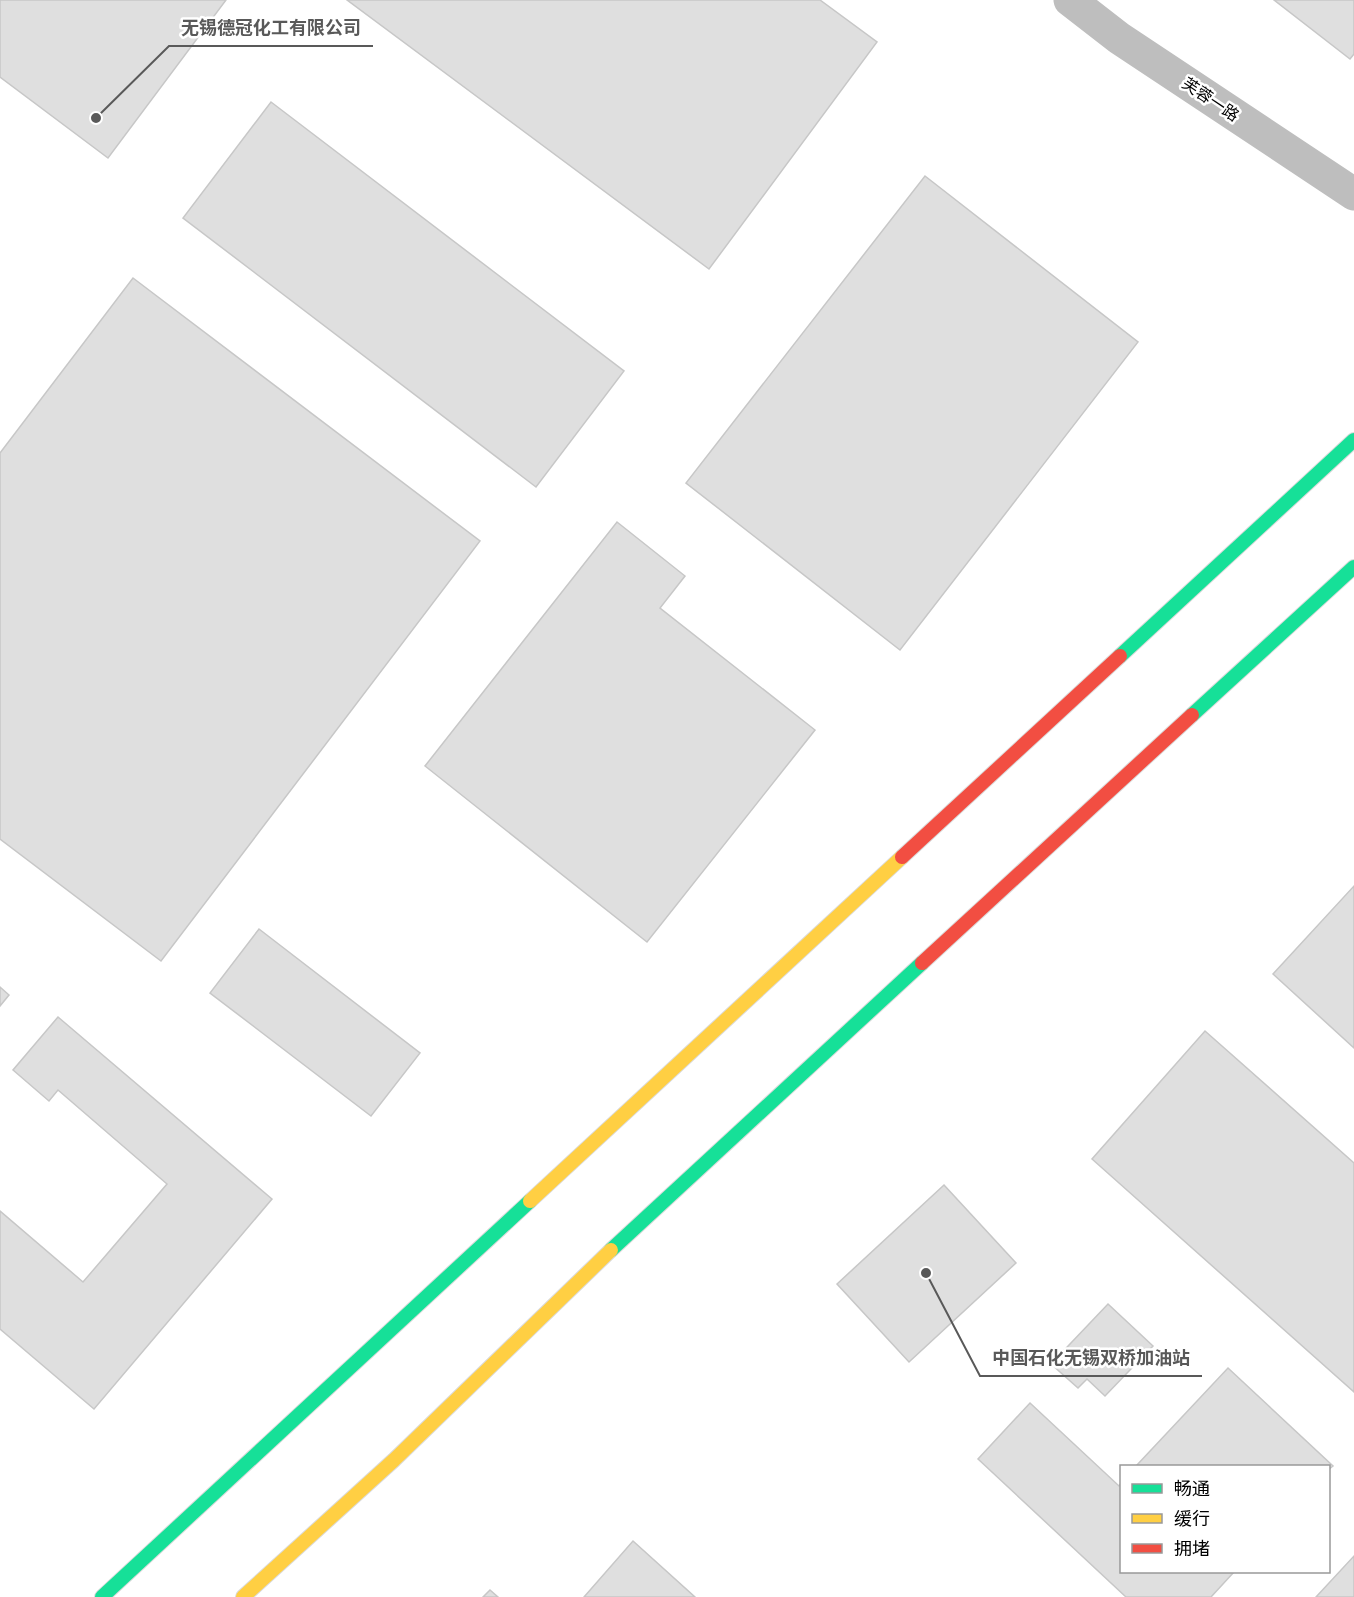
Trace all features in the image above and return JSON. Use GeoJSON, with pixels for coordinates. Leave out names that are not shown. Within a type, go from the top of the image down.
{"type":"FeatureCollection","features":[{"type":"Feature","properties":{"kind":"main road"},"geometry":{"type":"LineString","coordinates":[[102,1597],[1354,440]]}},
{"type":"Feature","properties":{"kind":"main road"},"geometry":{"type":"LineString","coordinates":[[243,1597],[394,1460],[645,1217],[1354,567]]}},
{"type":"Feature","properties":{"kind":"street","name":"芙蓉一路"},"geometry":{"type":"LineString","coordinates":[[1070,0],[1119,38],[1354,194]]}},
{"type":"Feature","properties":{"kind":"building"},"geometry":{"type":"Polygon","coordinates":[[[0,0],[226,0],[108,158],[0,77],[0,0]]]}},
{"type":"Feature","properties":{"kind":"building"},"geometry":{"type":"Polygon","coordinates":[[[347,0],[820,0],[877,42],[709,269],[347,0]]]}},
{"type":"Feature","properties":{"kind":"building"},"geometry":{"type":"Polygon","coordinates":[[[1274,0],[1354,0],[1354,54],[1350,59],[1274,0]]]}},
{"type":"Feature","properties":{"kind":"building"},"geometry":{"type":"Polygon","coordinates":[[[271,102],[624,371],[536,487],[183,218],[271,102]]]}},
{"type":"Feature","properties":{"kind":"building"},"geometry":{"type":"Polygon","coordinates":[[[925,176],[1138,342],[900,650],[686,483],[925,176]]]}},
{"type":"Feature","properties":{"kind":"building"},"geometry":{"type":"Polygon","coordinates":[[[133,278],[480,541],[161,961],[0,839],[0,453],[133,278]]]}},
{"type":"Feature","properties":{"kind":"building"},"geometry":{"type":"Polygon","coordinates":[[[617,522],[685,576],[660,608],[815,730],[647,942],[425,766],[617,522]]]}},
{"type":"Feature","properties":{"kind":"building"},"geometry":{"type":"Polygon","coordinates":[[[1354,886],[1354,1048],[1273,974],[1354,886]]]}},
{"type":"Feature","properties":{"kind":"building"},"geometry":{"type":"Polygon","coordinates":[[[259,929],[420,1053],[371,1116],[210,993],[259,929]]]}},
{"type":"Feature","properties":{"kind":"building"},"geometry":{"type":"Polygon","coordinates":[[[0,987],[9,995],[0,1006],[0,987]]]}},
{"type":"Feature","properties":{"kind":"building"},"geometry":{"type":"Polygon","coordinates":[[[58,1017],[272,1199],[94,1409],[0,1329],[0,1211],[83,1282],[167,1184],[58,1090],[49,1101],[13,1070],[58,1017]]]}},
{"type":"Feature","properties":{"kind":"building"},"geometry":{"type":"Polygon","coordinates":[[[1205,1031],[1354,1163],[1354,1392],[1092,1159],[1205,1031]]]}},
{"type":"Feature","properties":{"kind":"building"},"geometry":{"type":"Polygon","coordinates":[[[944,1185],[1016,1263],[909,1362],[837,1284],[944,1185]]]}},
{"type":"Feature","properties":{"kind":"building"},"geometry":{"type":"Polygon","coordinates":[[[1108,1304],[1153,1346],[1105,1396],[1087,1379],[1078,1388],[1051,1364],[1108,1304]]]}},
{"type":"Feature","properties":{"kind":"building"},"geometry":{"type":"Polygon","coordinates":[[[1228,1368],[1333,1466],[1330,1468],[1330,1465],[1137,1465],[1228,1368]]]}},
{"type":"Feature","properties":{"kind":"building"},"geometry":{"type":"Polygon","coordinates":[[[1030,1403],[1120,1485],[1120,1573],[1233,1573],[1211,1597],[1126,1597],[978,1459],[1030,1403]]]}},
{"type":"Feature","properties":{"kind":"building"},"geometry":{"type":"Polygon","coordinates":[[[633,1541],[695,1597],[584,1597],[633,1541]]]}},
{"type":"Feature","properties":{"kind":"building"},"geometry":{"type":"Polygon","coordinates":[[[1354,1556],[1354,1597],[1316,1597],[1354,1556]]]}},
{"type":"Feature","properties":{"kind":"building"},"geometry":{"type":"Polygon","coordinates":[[[490,1590],[498,1597],[483,1597],[490,1590]]]}},
{"type":"Feature","properties":{"kind":"traffic: fast"},"geometry":{"type":"LineString","coordinates":[[1120,656],[1354,440]]}},
{"type":"Feature","properties":{"kind":"traffic: fast"},"geometry":{"type":"LineString","coordinates":[[1192,715],[1354,567]]}},
{"type":"Feature","properties":{"kind":"traffic: fast"},"geometry":{"type":"LineString","coordinates":[[611,1250],[922,963]]}},
{"type":"Feature","properties":{"kind":"traffic: fast"},"geometry":{"type":"LineString","coordinates":[[102,1597],[530,1201]]}},
{"type":"Feature","properties":{"kind":"traffic: slow"},"geometry":{"type":"LineString","coordinates":[[530,1201],[902,857]]}},
{"type":"Feature","properties":{"kind":"traffic: slow"},"geometry":{"type":"LineString","coordinates":[[243,1597],[394,1460],[611,1250]]}},
{"type":"Feature","properties":{"kind":"traffic: jam"},"geometry":{"type":"LineString","coordinates":[[902,857],[1120,656]]}},
{"type":"Feature","properties":{"kind":"traffic: jam"},"geometry":{"type":"LineString","coordinates":[[922,963],[1192,715]]}},
{"type":"Feature","properties":{"kind":"place","name":"无锡德冠化工有限公司"},"geometry":{"type":"Point","coordinates":[96,118]}},
{"type":"Feature","properties":{"kind":"place","name":"中国石化无锡双桥加油站"},"geometry":{"type":"Point","coordinates":[926,1273]}}]}
